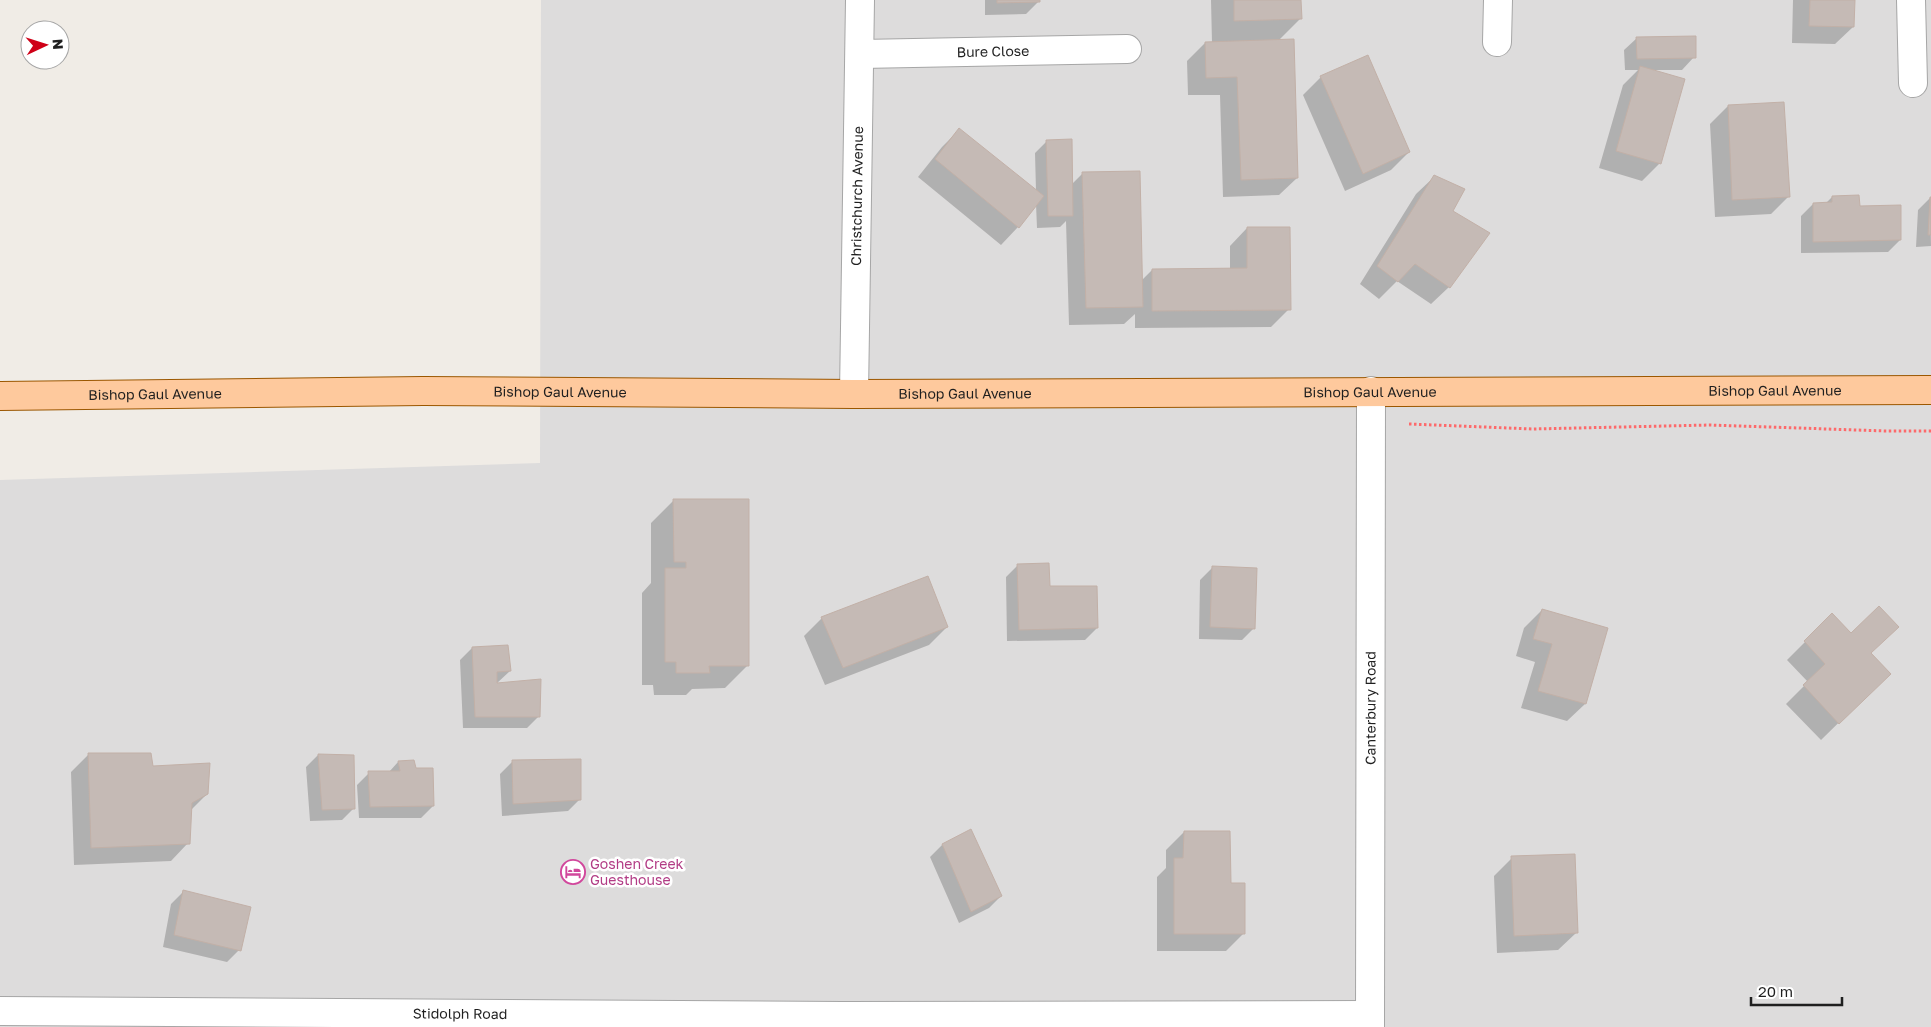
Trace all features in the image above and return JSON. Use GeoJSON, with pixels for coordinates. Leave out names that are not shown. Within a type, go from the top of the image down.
{"type":"FeatureCollection","features":[{"type":"Feature","properties":{"kind":"main road","name":"Bishop Gaul Avenue"},"geometry":{"type":"LineString","coordinates":[[0,396],[423,391],[854,394],[1931,390]]}},
{"type":"Feature","properties":{"kind":"street","name":"Christchurch Avenue"},"geometry":{"type":"LineString","coordinates":[[854,394],[860,0]]}},
{"type":"Feature","properties":{"kind":"street"},"geometry":{"type":"LineString","coordinates":[[1497,42],[1498,0]]}},
{"type":"Feature","properties":{"kind":"street"},"geometry":{"type":"LineString","coordinates":[[1911,0],[1913,83]]}},
{"type":"Feature","properties":{"kind":"street","name":"Bure Close"},"geometry":{"type":"LineString","coordinates":[[860,54],[1127,49]]}},
{"type":"Feature","properties":{"kind":"street","name":"Canterbury Road"},"geometry":{"type":"LineString","coordinates":[[1370,1021],[1371,391]]}},
{"type":"Feature","properties":{"kind":"street","name":"Stidolph Road"},"geometry":{"type":"LineString","coordinates":[[0,1012],[1370,1021]]}},
{"type":"Feature","properties":{"kind":"path"},"geometry":{"type":"LineString","coordinates":[[1371,422],[1533,429],[1710,425],[1886,431],[1931,430]]}},
{"type":"Feature","properties":{"kind":"shaded area"},"geometry":{"type":"Polygon","coordinates":[[[541,0],[1931,0],[1931,1027],[0,1027],[0,480],[540,463],[541,0]]]}},
{"type":"Feature","properties":{"kind":"building"},"geometry":{"type":"Polygon","coordinates":[[[997,0],[1040,0],[1040,2],[997,3],[997,0]]]}},
{"type":"Feature","properties":{"kind":"building"},"geometry":{"type":"Polygon","coordinates":[[[1234,0],[1301,0],[1302,19],[1234,21],[1234,0]]]}},
{"type":"Feature","properties":{"kind":"building"},"geometry":{"type":"Polygon","coordinates":[[[1810,0],[1855,0],[1854,27],[1809,26],[1810,0]]]}},
{"type":"Feature","properties":{"kind":"building"},"geometry":{"type":"Polygon","coordinates":[[[1696,36],[1696,58],[1637,59],[1636,37],[1696,36]]]}},
{"type":"Feature","properties":{"kind":"building"},"geometry":{"type":"Polygon","coordinates":[[[1294,39],[1298,178],[1241,180],[1237,77],[1206,78],[1205,42],[1294,39]]]}},
{"type":"Feature","properties":{"kind":"building"},"geometry":{"type":"Polygon","coordinates":[[[1368,55],[1410,152],[1363,174],[1320,76],[1368,55]]]}},
{"type":"Feature","properties":{"kind":"building"},"geometry":{"type":"Polygon","coordinates":[[[1640,66],[1685,79],[1661,164],[1616,151],[1640,66]]]}},
{"type":"Feature","properties":{"kind":"building"},"geometry":{"type":"Polygon","coordinates":[[[1784,102],[1790,197],[1732,200],[1728,105],[1784,102]]]}},
{"type":"Feature","properties":{"kind":"building"},"geometry":{"type":"Polygon","coordinates":[[[959,128],[1044,196],[1019,228],[935,159],[959,128]]]}},
{"type":"Feature","properties":{"kind":"building"},"geometry":{"type":"Polygon","coordinates":[[[1072,139],[1073,216],[1048,216],[1046,140],[1072,139]]]}},
{"type":"Feature","properties":{"kind":"building"},"geometry":{"type":"Polygon","coordinates":[[[1140,171],[1143,307],[1086,308],[1082,172],[1140,171]]]}},
{"type":"Feature","properties":{"kind":"building"},"geometry":{"type":"Polygon","coordinates":[[[1434,175],[1465,189],[1453,211],[1490,233],[1450,288],[1415,264],[1398,282],[1377,266],[1434,175]]]}},
{"type":"Feature","properties":{"kind":"building"},"geometry":{"type":"Polygon","coordinates":[[[1859,195],[1860,206],[1901,205],[1901,240],[1813,242],[1813,203],[1832,202],[1832,196],[1859,195]]]}},
{"type":"Feature","properties":{"kind":"building"},"geometry":{"type":"Polygon","coordinates":[[[1930,197],[1931,235],[1928,235],[1930,197]]]}},
{"type":"Feature","properties":{"kind":"building"},"geometry":{"type":"Polygon","coordinates":[[[1247,227],[1290,227],[1291,310],[1152,311],[1152,269],[1247,268],[1247,227]]]}},
{"type":"Feature","properties":{"kind":"building"},"geometry":{"type":"Polygon","coordinates":[[[673,499],[749,499],[749,666],[709,666],[710,673],[676,673],[676,662],[665,662],[665,568],[686,568],[686,562],[674,562],[673,499]]]}},
{"type":"Feature","properties":{"kind":"building"},"geometry":{"type":"Polygon","coordinates":[[[1049,563],[1050,586],[1097,586],[1098,628],[1019,630],[1017,564],[1049,563]]]}},
{"type":"Feature","properties":{"kind":"building"},"geometry":{"type":"Polygon","coordinates":[[[1212,566],[1257,568],[1255,629],[1210,627],[1212,566]]]}},
{"type":"Feature","properties":{"kind":"building"},"geometry":{"type":"Polygon","coordinates":[[[928,576],[948,627],[843,668],[821,617],[928,576]]]}},
{"type":"Feature","properties":{"kind":"building"},"geometry":{"type":"Polygon","coordinates":[[[1879,606],[1899,627],[1871,653],[1891,674],[1839,724],[1803,685],[1825,664],[1804,641],[1832,613],[1851,633],[1879,606]]]}},
{"type":"Feature","properties":{"kind":"building"},"geometry":{"type":"Polygon","coordinates":[[[1542,609],[1608,628],[1586,704],[1538,691],[1552,644],[1533,639],[1542,609]]]}},
{"type":"Feature","properties":{"kind":"building"},"geometry":{"type":"Polygon","coordinates":[[[508,645],[511,671],[497,672],[497,683],[541,679],[540,717],[475,717],[472,647],[508,645]]]}},
{"type":"Feature","properties":{"kind":"building"},"geometry":{"type":"Polygon","coordinates":[[[88,753],[151,753],[153,766],[210,763],[208,794],[192,803],[190,844],[91,848],[88,753]]]}},
{"type":"Feature","properties":{"kind":"building"},"geometry":{"type":"Polygon","coordinates":[[[318,754],[354,755],[355,809],[322,810],[318,754]]]}},
{"type":"Feature","properties":{"kind":"building"},"geometry":{"type":"Polygon","coordinates":[[[581,759],[581,800],[513,804],[512,760],[581,759]]]}},
{"type":"Feature","properties":{"kind":"building"},"geometry":{"type":"Polygon","coordinates":[[[414,760],[416,768],[433,768],[434,806],[370,807],[368,771],[400,771],[398,761],[414,760]]]}},
{"type":"Feature","properties":{"kind":"building"},"geometry":{"type":"Polygon","coordinates":[[[971,829],[1002,896],[971,912],[942,844],[971,829]]]}},
{"type":"Feature","properties":{"kind":"building"},"geometry":{"type":"Polygon","coordinates":[[[1184,831],[1230,831],[1231,883],[1245,883],[1245,934],[1174,934],[1174,858],[1183,858],[1184,831]]]}},
{"type":"Feature","properties":{"kind":"building"},"geometry":{"type":"Polygon","coordinates":[[[1575,854],[1578,933],[1514,936],[1511,856],[1575,854]]]}},
{"type":"Feature","properties":{"kind":"building"},"geometry":{"type":"Polygon","coordinates":[[[183,890],[251,907],[241,951],[174,935],[183,890]]]}},
{"type":"Feature","properties":{"kind":"place","name":"Goshen Creek Guesthouse"},"geometry":{"type":"Point","coordinates":[573,872]}}]}
